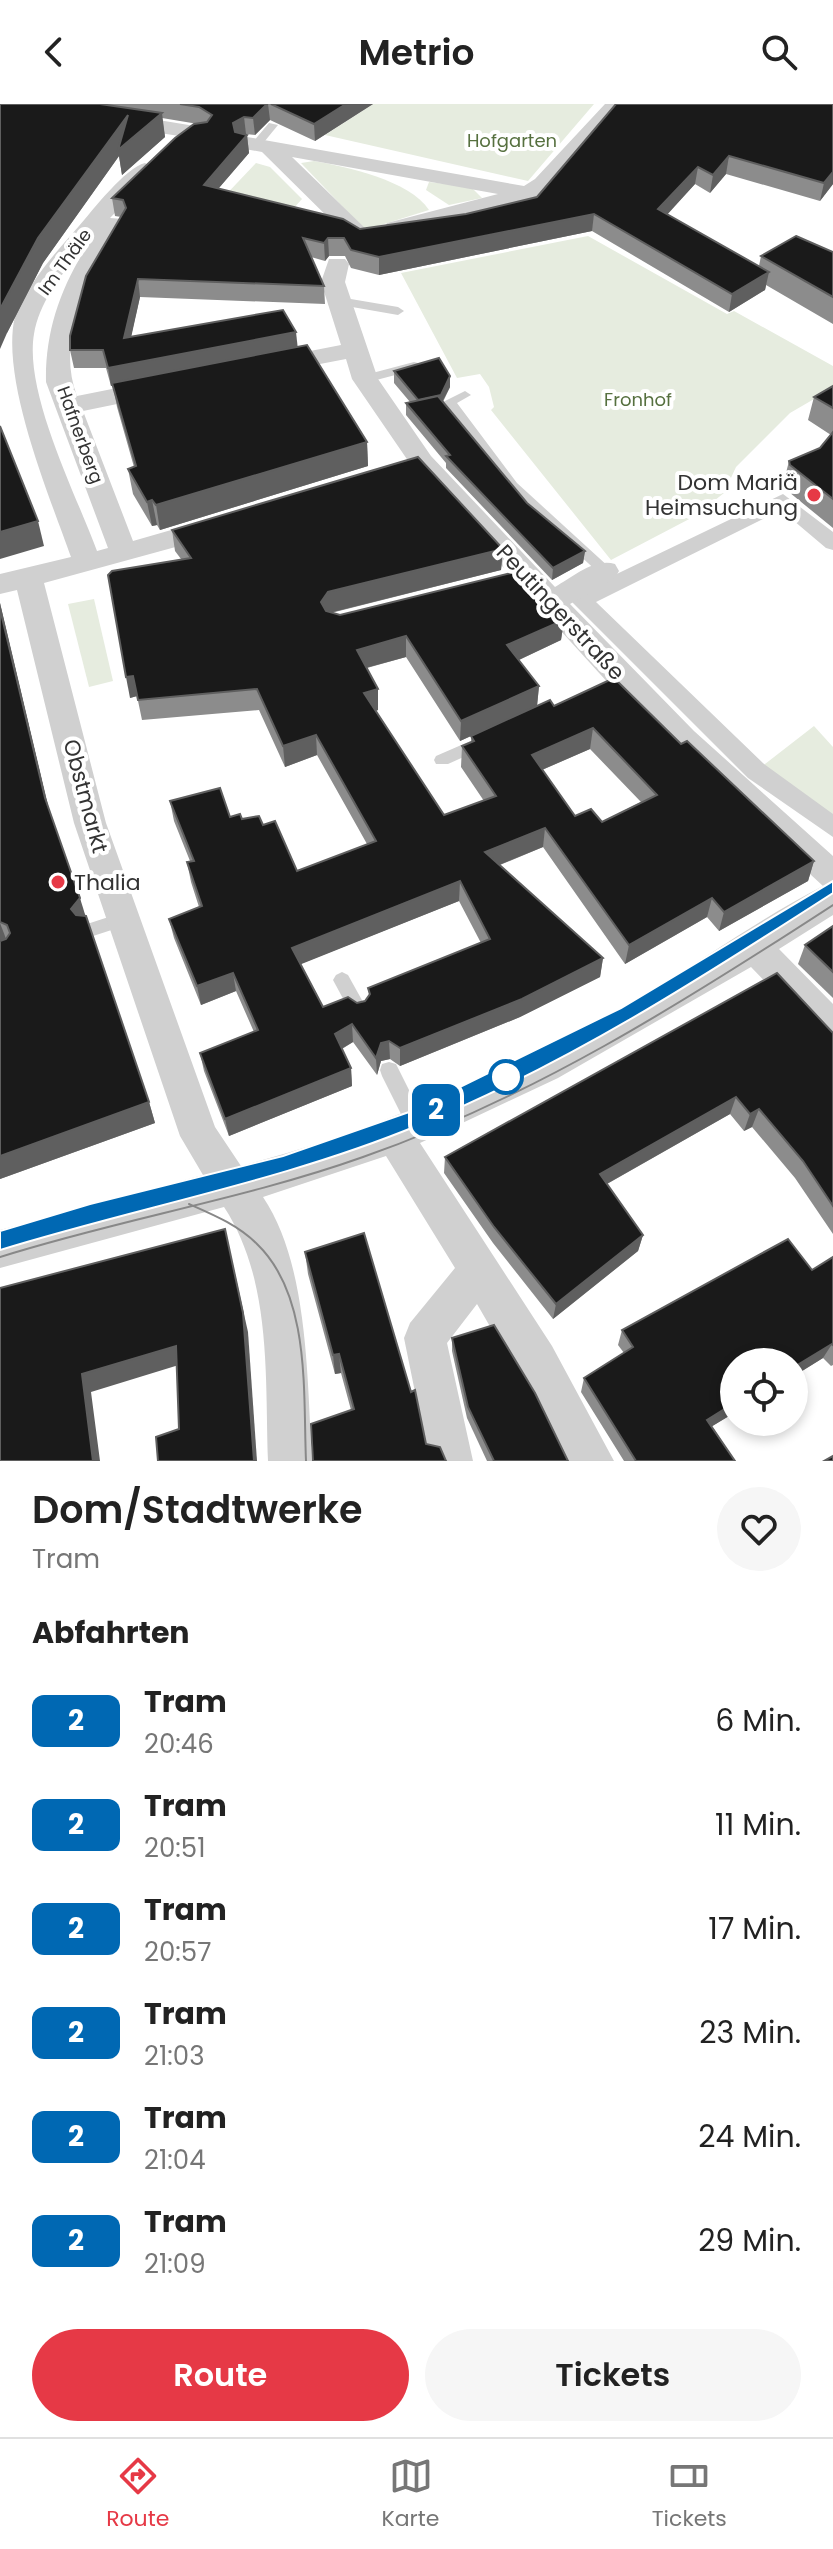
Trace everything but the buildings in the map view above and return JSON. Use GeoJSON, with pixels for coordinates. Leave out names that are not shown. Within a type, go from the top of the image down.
{"type":"FeatureCollection","features":[{"type":"Feature","properties":{"kind":"street"},"geometry":{"type":"LineString","coordinates":[[39,104],[77,115],[198,133]]}},
{"type":"Feature","properties":{"kind":"street"},"geometry":{"type":"LineString","coordinates":[[258,145],[359,239],[528,193],[543,184],[616,104]]}},
{"type":"Feature","properties":{"kind":"street","name":"Hafnerberg"},"geometry":{"type":"LineString","coordinates":[[124,554],[59,382],[57,361],[60,331],[73,291],[112,228],[198,133]]}},
{"type":"Feature","properties":{"kind":"street","name":"Im Thäle"},"geometry":{"type":"LineString","coordinates":[[87,563],[28,398],[15,329],[46,282],[104,208],[198,133]]}},
{"type":"Feature","properties":{"kind":"street"},"geometry":{"type":"LineString","coordinates":[[258,145],[528,193]]}},
{"type":"Feature","properties":{"kind":"street","name":"Peutingerstraße"},"geometry":{"type":"LineString","coordinates":[[337,264],[333,282],[354,350],[365,379],[410,466],[528,577],[614,680],[833,876]]}},
{"type":"Feature","properties":{"kind":"street"},"geometry":{"type":"LineString","coordinates":[[242,371],[354,350]]}},
{"type":"Feature","properties":{"kind":"street"},"geometry":{"type":"LineString","coordinates":[[70,405],[179,383]]}},
{"type":"Feature","properties":{"kind":"street"},"geometry":{"type":"LineString","coordinates":[[833,543],[783,501],[581,600],[756,771],[833,827]]}},
{"type":"Feature","properties":{"kind":"street"},"geometry":{"type":"LineString","coordinates":[[14,580],[124,554],[239,519]]}},
{"type":"Feature","properties":{"kind":"street"},"geometry":{"type":"LineString","coordinates":[[551,602],[605,571]]}},
{"type":"Feature","properties":{"kind":"street"},"geometry":{"type":"LineString","coordinates":[[499,584],[528,577]]}},
{"type":"Feature","properties":{"kind":"street","name":"Obstmarkt"},"geometry":{"type":"LineString","coordinates":[[14,580],[90,823],[199,1136],[256,1221],[284,1327],[290,1461]]}},
{"type":"Feature","properties":{"kind":"street"},"geometry":{"type":"LineString","coordinates":[[0,1249],[106,1216],[324,1161],[406,1131],[592,1043],[833,897]]}},
{"type":"Feature","properties":{"kind":"street"},"geometry":{"type":"LineString","coordinates":[[754,947],[833,1028]]}},
{"type":"Feature","properties":{"kind":"street"},"geometry":{"type":"LineString","coordinates":[[406,1131],[480,1268],[592,1461]]}},
{"type":"Feature","properties":{"kind":"street"},"geometry":{"type":"LineString","coordinates":[[451,1461],[425,1338],[480,1268]]}},
{"type":"Feature","properties":{"kind":"street"},"geometry":{"type":"LineString","coordinates":[[436,1383],[472,1461]]}},
{"type":"Feature","properties":{"kind":"lane"},"geometry":{"type":"LineString","coordinates":[[258,145],[273,125]]}},
{"type":"Feature","properties":{"kind":"lane"},"geometry":{"type":"LineString","coordinates":[[339,301],[398,311]]}},
{"type":"Feature","properties":{"kind":"lane"},"geometry":{"type":"LineString","coordinates":[[365,379],[415,365]]}},
{"type":"Feature","properties":{"kind":"lane"},"geometry":{"type":"LineString","coordinates":[[465,395],[449,402],[512,486],[605,571]]}},
{"type":"Feature","properties":{"kind":"lane"},"geometry":{"type":"LineString","coordinates":[[442,760],[497,735]]}},
{"type":"Feature","properties":{"kind":"lane"},"geometry":{"type":"LineString","coordinates":[[90,930],[124,919]]}},
{"type":"Feature","properties":{"kind":"lane"},"geometry":{"type":"LineString","coordinates":[[342,980],[359,1011]]}},
{"type":"Feature","properties":{"kind":"lane"},"geometry":{"type":"LineString","coordinates":[[389,1070],[406,1131]]}},
{"type":"Feature","properties":{"kind":"green space","name":"Hofgarten"},"geometry":{"type":"Polygon","coordinates":[[[373,104],[594,104],[528,181],[325,135],[373,104]]]}},
{"type":"Feature","properties":{"kind":"green space"},"geometry":{"type":"Polygon","coordinates":[[[314,161],[360,171],[393,183],[420,200],[429,210],[365,230],[301,163],[314,161]]]}},
{"type":"Feature","properties":{"kind":"green space"},"geometry":{"type":"Polygon","coordinates":[[[256,163],[270,167],[302,199],[284,219],[219,202],[256,163]]]}},
{"type":"Feature","properties":{"kind":"green space"},"geometry":{"type":"Polygon","coordinates":[[[429,182],[471,187],[482,198],[449,205],[426,190],[429,182]]]}},
{"type":"Feature","properties":{"kind":"green space","name":"Fronhof"},"geometry":{"type":"Polygon","coordinates":[[[588,236],[727,314],[734,311],[833,366],[833,388],[790,413],[736,467],[724,493],[695,516],[611,560],[491,410],[494,407],[489,387],[480,374],[457,378],[401,273],[588,236]]]}},
{"type":"Feature","properties":{"kind":"green space"},"geometry":{"type":"Polygon","coordinates":[[[94,599],[113,681],[89,687],[68,604],[94,599]]]}},
{"type":"Feature","properties":{"kind":"green space"},"geometry":{"type":"Polygon","coordinates":[[[814,726],[833,747],[833,827],[756,771],[814,726]]]}},
{"type":"Feature","properties":{"kind":"tram line"},"geometry":{"type":"LineString","coordinates":[[0,1240],[313,1156],[420,1117],[482,1090],[602,1028],[833,888]]}},
{"type":"Feature","properties":{"kind":"tram line","name":"2"},"geometry":{"type":"LineString","coordinates":[[0,1240],[90,1213],[283,1165],[391,1129],[523,1069],[628,1014],[833,888]]}},
{"type":"Feature","properties":{"kind":"tram line"},"geometry":{"type":"LineString","coordinates":[[192,1205],[363,1157],[487,1106],[547,1077],[663,1012],[833,905]]}},
{"type":"Feature","properties":{"kind":"tram line"},"geometry":{"type":"LineString","coordinates":[[0,1257],[192,1205]]}},
{"type":"Feature","properties":{"kind":"tram line"},"geometry":{"type":"LineString","coordinates":[[192,1205],[250,1237],[274,1265],[287,1290],[301,1346],[306,1461]]}},
{"type":"Feature","properties":{"kind":"place","name":"Dom Mariä Heimsuchung"},"geometry":{"type":"Point","coordinates":[814,495]}},
{"type":"Feature","properties":{"kind":"place","name":"Thalia"},"geometry":{"type":"Point","coordinates":[58,882]}}]}
